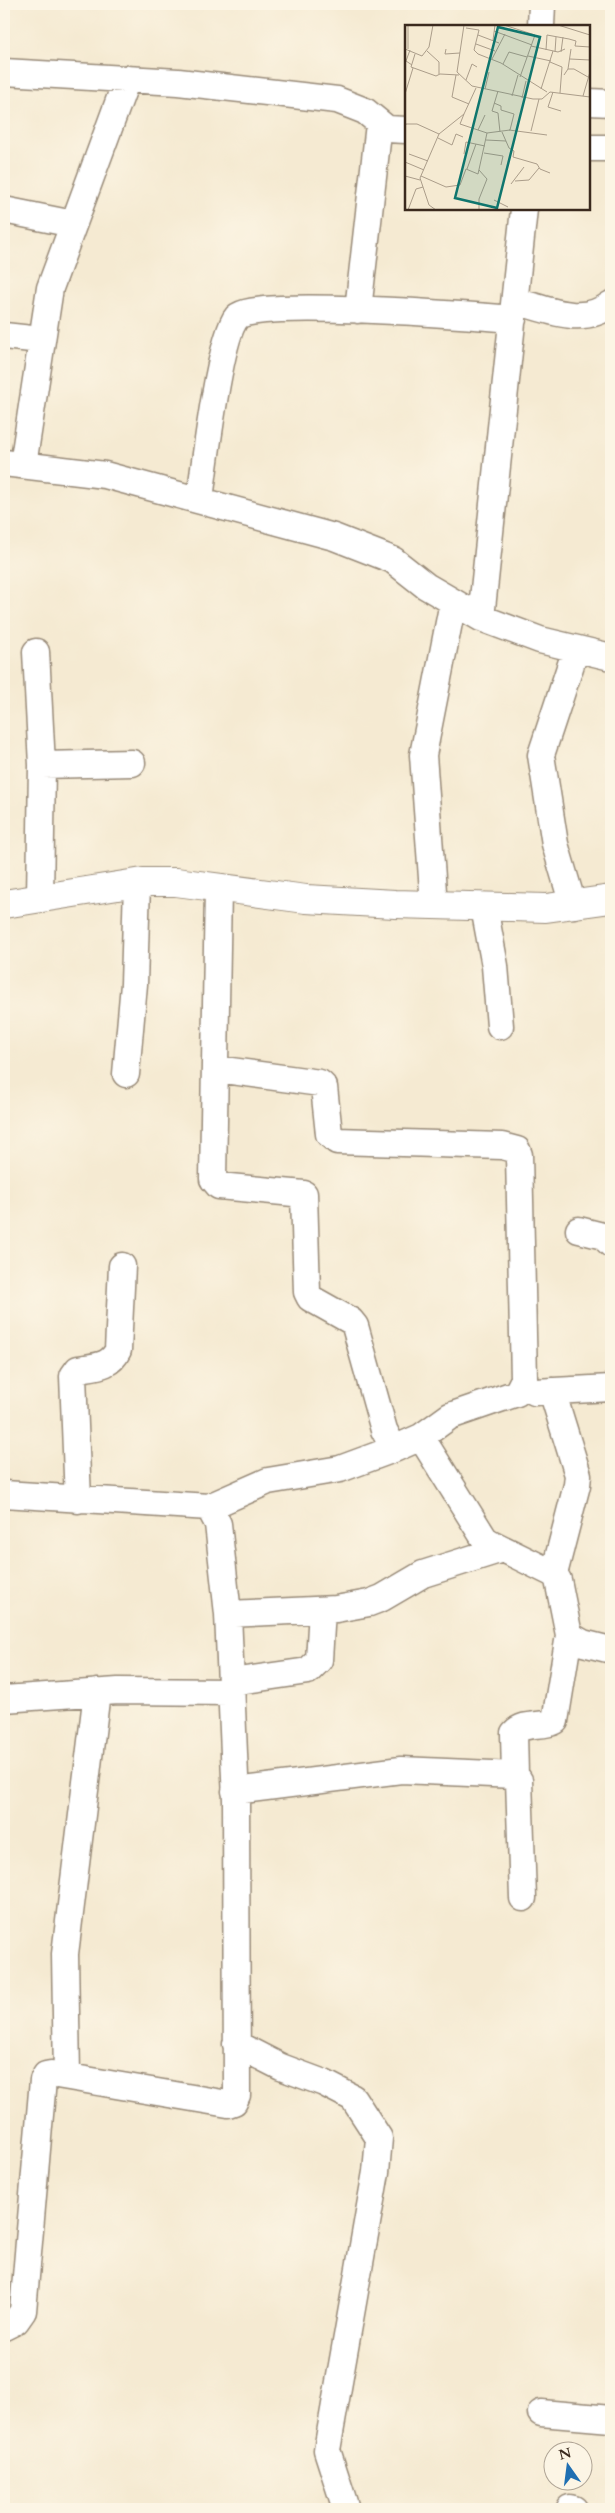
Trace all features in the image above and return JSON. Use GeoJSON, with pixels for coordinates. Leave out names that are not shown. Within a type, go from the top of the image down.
{"type":"FeatureCollection","features":[{"type":"Feature","properties":{"kind":"main road"},"geometry":{"type":"LineString","coordinates":[[4,904],[137,883],[176,882],[306,899],[434,905],[546,908],[611,900]]}},
{"type":"Feature","properties":{"kind":"street"},"geometry":{"type":"LineString","coordinates":[[540,25],[542,4]]}},
{"type":"Feature","properties":{"kind":"street"},"geometry":{"type":"LineString","coordinates":[[4,72],[178,82],[337,100],[365,111],[387,129],[405,130]]}},
{"type":"Feature","properties":{"kind":"street"},"geometry":{"type":"LineString","coordinates":[[127,79],[50,288],[42,340],[13,464],[105,475],[200,499],[334,537],[393,560],[426,586],[481,618],[540,640],[611,657]]}},
{"type":"Feature","properties":{"kind":"street"},"geometry":{"type":"LineString","coordinates":[[590,102],[611,102]]}},
{"type":"Feature","properties":{"kind":"street"},"geometry":{"type":"LineString","coordinates":[[358,310],[379,124]]}},
{"type":"Feature","properties":{"kind":"street"},"geometry":{"type":"LineString","coordinates":[[590,148],[611,148]]}},
{"type":"Feature","properties":{"kind":"street"},"geometry":{"type":"LineString","coordinates":[[4,210],[73,224]]}},
{"type":"Feature","properties":{"kind":"street"},"geometry":{"type":"LineString","coordinates":[[481,618],[524,210]]}},
{"type":"Feature","properties":{"kind":"street"},"geometry":{"type":"LineString","coordinates":[[200,499],[208,439],[228,336],[237,317],[246,312],[261,309],[514,310],[580,317],[594,315],[611,304]]}},
{"type":"Feature","properties":{"kind":"street"},"geometry":{"type":"LineString","coordinates":[[4,336],[42,340]]}},
{"type":"Feature","properties":{"kind":"street"},"geometry":{"type":"LineString","coordinates":[[434,905],[423,755],[453,602]]}},
{"type":"Feature","properties":{"kind":"street"},"geometry":{"type":"LineString","coordinates":[[573,905],[554,844],[541,755],[576,649]]}},
{"type":"Feature","properties":{"kind":"street"},"geometry":{"type":"LineString","coordinates":[[36,652],[42,765],[40,898]]}},
{"type":"Feature","properties":{"kind":"street"},"geometry":{"type":"LineString","coordinates":[[42,765],[132,763]]}},
{"type":"Feature","properties":{"kind":"street"},"geometry":{"type":"LineString","coordinates":[[126,1074],[134,984],[137,883]]}},
{"type":"Feature","properties":{"kind":"street"},"geometry":{"type":"LineString","coordinates":[[218,889],[213,1179],[219,1186],[304,1194],[307,1292],[310,1298],[351,1321],[355,1326],[384,1430],[394,1450]]}},
{"type":"Feature","properties":{"kind":"street"},"geometry":{"type":"LineString","coordinates":[[484,907],[495,966],[500,1026]]}},
{"type":"Feature","properties":{"kind":"street"},"geometry":{"type":"LineString","coordinates":[[216,1069],[320,1083],[324,1087],[329,1134],[337,1141],[493,1146],[517,1150],[519,1155],[524,1379],[518,1393]]}},
{"type":"Feature","properties":{"kind":"street"},"geometry":{"type":"LineString","coordinates":[[580,1230],[603,1236],[611,1244]]}},
{"type":"Feature","properties":{"kind":"street"},"geometry":{"type":"LineString","coordinates":[[78,1500],[73,1376],[78,1369],[104,1365],[113,1360],[118,1350],[122,1266]]}},
{"type":"Feature","properties":{"kind":"street"},"geometry":{"type":"LineString","coordinates":[[4,1494],[209,1507],[268,1481],[340,1469],[394,1450],[421,1437],[450,1416],[518,1393],[611,1388]]}},
{"type":"Feature","properties":{"kind":"street"},"geometry":{"type":"LineString","coordinates":[[552,1391],[578,1475],[554,1574]]}},
{"type":"Feature","properties":{"kind":"street"},"geometry":{"type":"LineString","coordinates":[[421,1437],[484,1538],[502,1549],[554,1574],[558,1580],[569,1635],[556,1721],[550,1724],[524,1726],[514,1733],[515,1776],[519,1780],[522,1898]]}},
{"type":"Feature","properties":{"kind":"street"},"geometry":{"type":"LineString","coordinates":[[4,2327],[16,2321],[23,2311],[42,2080],[46,2075],[67,2076],[228,2104],[234,2102],[236,2095],[235,1791],[228,1614],[218,1524],[209,1507]]}},
{"type":"Feature","properties":{"kind":"street"},"geometry":{"type":"LineString","coordinates":[[228,1614],[322,1610],[369,1603],[382,1598],[423,1574],[502,1549]]}},
{"type":"Feature","properties":{"kind":"street"},"geometry":{"type":"LineString","coordinates":[[4,1699],[97,1692],[231,1687],[308,1671],[319,1660],[322,1610]]}},
{"type":"Feature","properties":{"kind":"street"},"geometry":{"type":"LineString","coordinates":[[569,1635],[583,1643],[611,1650]]}},
{"type":"Feature","properties":{"kind":"street"},"geometry":{"type":"LineString","coordinates":[[67,2076],[65,1954],[97,1692]]}},
{"type":"Feature","properties":{"kind":"street"},"geometry":{"type":"LineString","coordinates":[[235,1791],[401,1770],[515,1776]]}},
{"type":"Feature","properties":{"kind":"street"},"geometry":{"type":"LineString","coordinates":[[236,2044],[281,2067],[324,2083],[352,2098],[379,2138],[376,2172],[326,2450],[346,2509]]}},
{"type":"Feature","properties":{"kind":"street"},"geometry":{"type":"LineString","coordinates":[[541,2413],[611,2419]]}}]}
